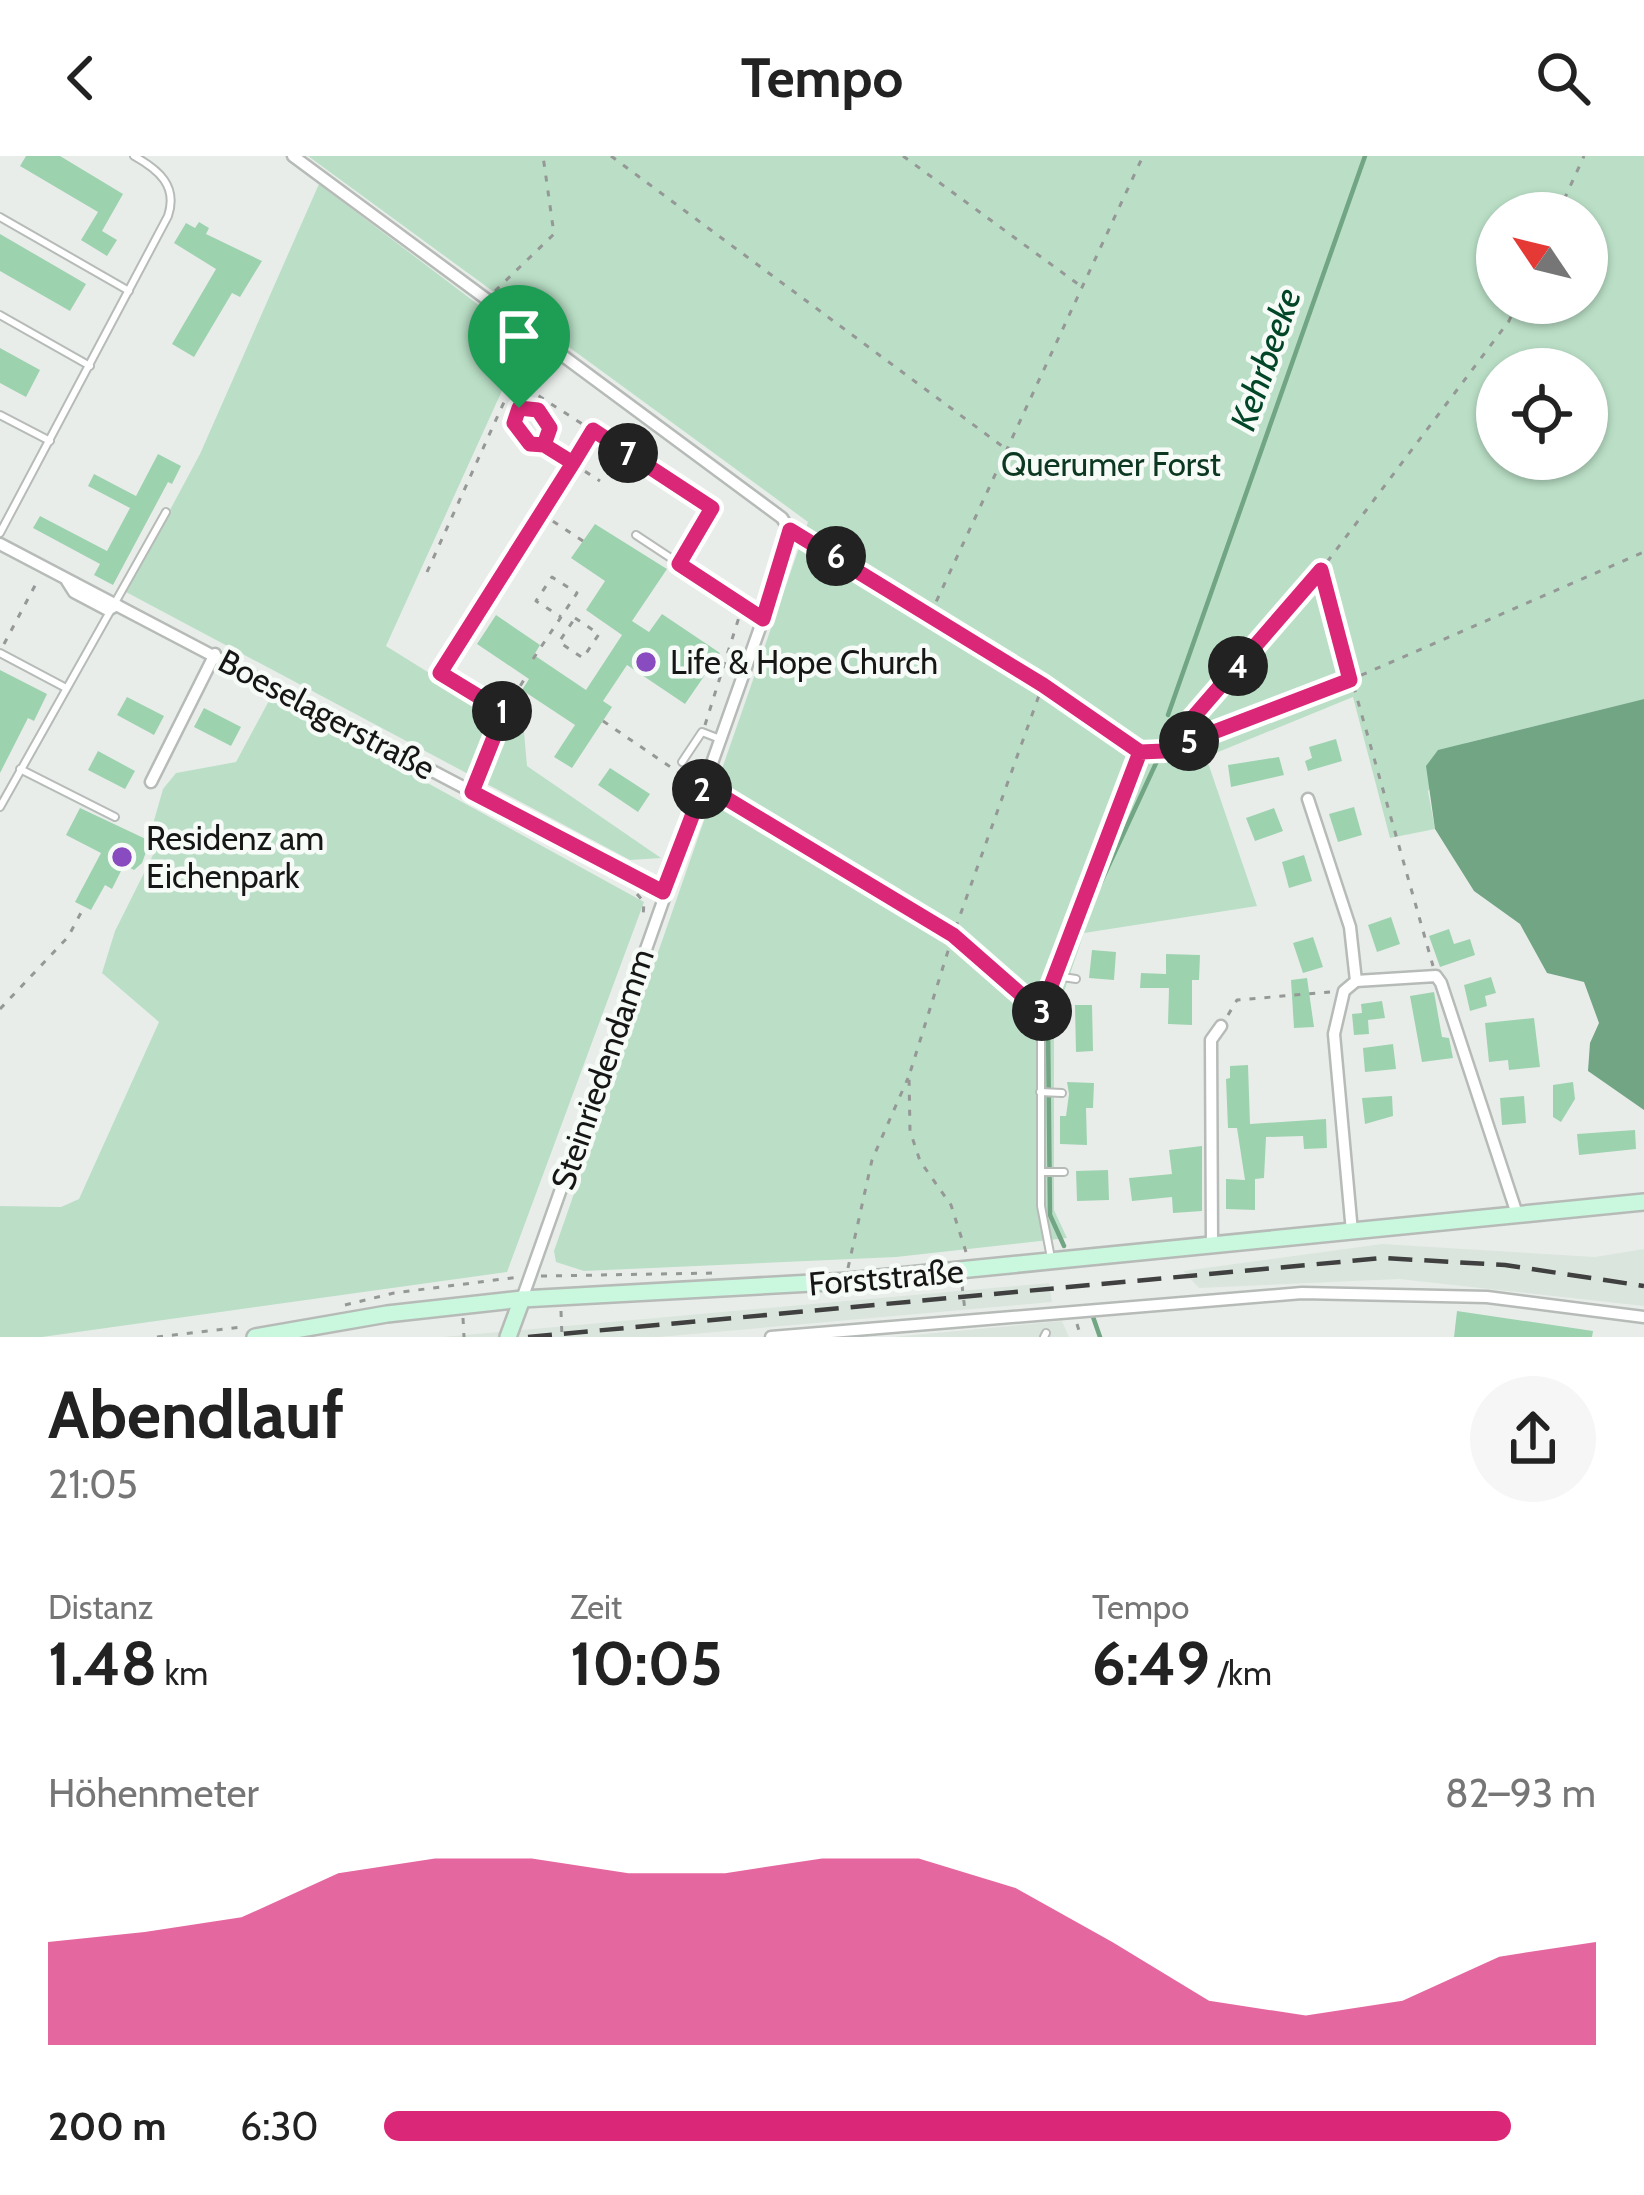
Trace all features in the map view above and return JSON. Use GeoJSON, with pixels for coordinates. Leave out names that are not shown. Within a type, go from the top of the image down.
{"type":"FeatureCollection","features":[{"type":"Feature","properties":{"kind":"main road","name":"Forststraße"},"geometry":{"type":"LineString","coordinates":[[254,1337],[387,1314],[522,1299],[848,1281],[1644,1202]]}},
{"type":"Feature","properties":{"kind":"main road","name":"Steinriedendamm"},"geometry":{"type":"LineString","coordinates":[[508,1337],[522,1299]]}},
{"type":"Feature","properties":{"kind":"street"},"geometry":{"type":"LineString","coordinates":[[293,156],[782,518],[790,530]]}},
{"type":"Feature","properties":{"kind":"street","name":"Steinriedendamm"},"geometry":{"type":"LineString","coordinates":[[522,1299],[763,619],[790,530]]}},
{"type":"Feature","properties":{"kind":"street","name":"Boeselagerstraße"},"geometry":{"type":"LineString","coordinates":[[0,544],[663,892]]}},
{"type":"Feature","properties":{"kind":"street"},"geometry":{"type":"LineString","coordinates":[[151,782],[215,655]]}},
{"type":"Feature","properties":{"kind":"street"},"geometry":{"type":"LineString","coordinates":[[1308,799],[1350,927],[1356,981]]}},
{"type":"Feature","properties":{"kind":"street"},"geometry":{"type":"LineString","coordinates":[[1352,1232],[1334,1034],[1345,991],[1356,981],[1436,976],[1450,999],[1517,1214]]}},
{"type":"Feature","properties":{"kind":"street"},"geometry":{"type":"LineString","coordinates":[[1212,1246],[1211,1040],[1221,1026]]}},
{"type":"Feature","properties":{"kind":"street"},"geometry":{"type":"LineString","coordinates":[[771,1337],[1302,1293],[1486,1297],[1644,1317]]}},
{"type":"Feature","properties":{"kind":"lane"},"geometry":{"type":"LineString","coordinates":[[0,533],[172,204],[161,174],[134,156]]}},
{"type":"Feature","properties":{"kind":"lane"},"geometry":{"type":"LineString","coordinates":[[0,217],[129,290]]}},
{"type":"Feature","properties":{"kind":"lane"},"geometry":{"type":"LineString","coordinates":[[0,315],[90,366]]}},
{"type":"Feature","properties":{"kind":"lane"},"geometry":{"type":"LineString","coordinates":[[0,415],[50,441]]}},
{"type":"Feature","properties":{"kind":"lane"},"geometry":{"type":"LineString","coordinates":[[0,807],[166,512]]}},
{"type":"Feature","properties":{"kind":"lane"},"geometry":{"type":"LineString","coordinates":[[636,535],[763,619]]}},
{"type":"Feature","properties":{"kind":"lane"},"geometry":{"type":"LineString","coordinates":[[0,652],[66,688]]}},
{"type":"Feature","properties":{"kind":"lane"},"geometry":{"type":"LineString","coordinates":[[682,762],[702,732],[720,739]]}},
{"type":"Feature","properties":{"kind":"lane"},"geometry":{"type":"LineString","coordinates":[[20,769],[115,817]]}},
{"type":"Feature","properties":{"kind":"lane"},"geometry":{"type":"LineString","coordinates":[[1052,1261],[1041,1206],[1041,1012],[1072,927]]}},
{"type":"Feature","properties":{"kind":"lane"},"geometry":{"type":"LineString","coordinates":[[1056,976],[1076,979]]}},
{"type":"Feature","properties":{"kind":"lane"},"geometry":{"type":"LineString","coordinates":[[1040,1092],[1062,1093]]}},
{"type":"Feature","properties":{"kind":"lane"},"geometry":{"type":"LineString","coordinates":[[1041,1172],[1064,1172]]}},
{"type":"Feature","properties":{"kind":"path"},"geometry":{"type":"LineString","coordinates":[[488,298],[554,234],[544,156]]}},
{"type":"Feature","properties":{"kind":"path"},"geometry":{"type":"LineString","coordinates":[[611,156],[1007,451]]}},
{"type":"Feature","properties":{"kind":"path"},"geometry":{"type":"LineString","coordinates":[[903,156],[1084,288]]}},
{"type":"Feature","properties":{"kind":"path"},"geometry":{"type":"LineString","coordinates":[[930,617],[1143,156]]}},
{"type":"Feature","properties":{"kind":"path"},"geometry":{"type":"LineString","coordinates":[[1568,192],[1584,156]]}},
{"type":"Feature","properties":{"kind":"path"},"geometry":{"type":"LineString","coordinates":[[1164,751],[1321,570],[1507,324]]}},
{"type":"Feature","properties":{"kind":"path"},"geometry":{"type":"LineString","coordinates":[[427,572],[514,380],[712,508],[679,564]]}},
{"type":"Feature","properties":{"kind":"path"},"geometry":{"type":"LineString","coordinates":[[544,445],[550,433],[546,419],[534,407],[519,408],[516,427],[530,444],[544,445],[600,481]]}},
{"type":"Feature","properties":{"kind":"path"},"geometry":{"type":"LineString","coordinates":[[504,712],[440,673],[593,430]]}},
{"type":"Feature","properties":{"kind":"path"},"geometry":{"type":"LineString","coordinates":[[542,514],[583,541]]}},
{"type":"Feature","properties":{"kind":"path"},"geometry":{"type":"LineString","coordinates":[[790,530],[1043,685],[1140,752],[1164,751],[1350,680],[1644,552]]}},
{"type":"Feature","properties":{"kind":"path"},"geometry":{"type":"LineString","coordinates":[[0,652],[44,567]]}},
{"type":"Feature","properties":{"kind":"path"},"geometry":{"type":"LineString","coordinates":[[1321,570],[1436,976]]}},
{"type":"Feature","properties":{"kind":"path"},"geometry":{"type":"LineString","coordinates":[[533,659],[577,593],[552,577],[536,601],[560,617]]}},
{"type":"Feature","properties":{"kind":"path"},"geometry":{"type":"LineString","coordinates":[[702,732],[743,606]]}},
{"type":"Feature","properties":{"kind":"path"},"geometry":{"type":"LineString","coordinates":[[575,618],[599,634],[583,658],[559,642],[567,630],[575,618]]}},
{"type":"Feature","properties":{"kind":"path"},"geometry":{"type":"LineString","coordinates":[[556,623],[567,630]]}},
{"type":"Feature","properties":{"kind":"path"},"geometry":{"type":"LineString","coordinates":[[472,792],[504,712],[526,675]]}},
{"type":"Feature","properties":{"kind":"path"},"geometry":{"type":"LineString","coordinates":[[848,1281],[872,1160],[909,1076],[953,935],[1043,685]]}},
{"type":"Feature","properties":{"kind":"path"},"geometry":{"type":"LineString","coordinates":[[603,722],[953,935],[1041,1012]]}},
{"type":"Feature","properties":{"kind":"path"},"geometry":{"type":"LineString","coordinates":[[1072,927],[1140,752]]}},
{"type":"Feature","properties":{"kind":"path"},"geometry":{"type":"LineString","coordinates":[[631,887],[644,902],[643,917]]}},
{"type":"Feature","properties":{"kind":"path"},"geometry":{"type":"LineString","coordinates":[[0,1009],[68,937],[84,907]]}},
{"type":"Feature","properties":{"kind":"path"},"geometry":{"type":"LineString","coordinates":[[1221,1026],[1237,1000],[1345,991]]}},
{"type":"Feature","properties":{"kind":"path"},"geometry":{"type":"LineString","coordinates":[[909,1076],[910,1131],[920,1160],[951,1205],[967,1250],[961,1270],[967,1319]]}},
{"type":"Feature","properties":{"kind":"path"},"geometry":{"type":"LineString","coordinates":[[462,1286],[509,1278],[520,1266]]}},
{"type":"Feature","properties":{"kind":"path"},"geometry":{"type":"LineString","coordinates":[[554,1276],[561,1279]]}},
{"type":"Feature","properties":{"kind":"shaded area"},"geometry":{"type":"Polygon","coordinates":[[[1644,699],[1644,1110],[1588,1071],[1590,1043],[1599,1023],[1584,982],[1547,973],[1520,924],[1474,891],[1435,829],[1426,766],[1438,750],[1644,699]]]}},
{"type":"Feature","properties":{"kind":"shaded area"},"geometry":{"type":"Polygon","coordinates":[[[1382,1244],[1595,1257],[1644,1249],[1644,1306],[1399,1279],[1199,1288],[1183,1271],[1382,1244]]]}},
{"type":"Feature","properties":{"kind":"shaded area"},"geometry":{"type":"Polygon","coordinates":[[[1049,1283],[1052,1302],[659,1337],[442,1337],[1049,1283]]]}},
{"type":"Feature","properties":{"kind":"shaded area"},"geometry":{"type":"Polygon","coordinates":[[[1062,1321],[1069,1337],[892,1337],[1062,1321]]]}},
{"type":"Feature","properties":{"kind":"green space","name":"Querumer Forst"},"geometry":{"type":"Polygon","coordinates":[[[308,156],[1644,156],[1644,699],[1466,743],[1428,791],[1435,829],[1390,838],[1353,697],[1206,757],[1257,906],[1084,933],[1054,1021],[1054,1210],[1067,1238],[896,1257],[584,1271],[556,1262],[554,1251],[808,522],[308,156]]]}},
{"type":"Feature","properties":{"kind":"green space"},"geometry":{"type":"Polygon","coordinates":[[[319,184],[525,340],[386,646],[524,732],[527,766],[661,858],[630,860],[126,592],[200,454],[319,184]]]}},
{"type":"Feature","properties":{"kind":"green space"},"geometry":{"type":"Polygon","coordinates":[[[271,697],[644,902],[507,1272],[42,1337],[0,1337],[0,1206],[61,1207],[79,1199],[159,1022],[102,973],[115,931],[162,837],[153,824],[163,789],[176,773],[236,762],[271,697]]]}},
{"type":"Feature","properties":{"kind":"building"},"geometry":{"type":"Polygon","coordinates":[[[26,156],[60,156],[123,194],[102,231],[117,240],[107,256],[81,240],[98,212],[20,166],[26,156]]]}},
{"type":"Feature","properties":{"kind":"building"},"geometry":{"type":"Polygon","coordinates":[[[199,222],[209,228],[206,234],[262,261],[240,297],[232,293],[194,357],[172,344],[216,269],[174,243],[186,223],[195,228],[199,222]]]}},
{"type":"Feature","properties":{"kind":"building"},"geometry":{"type":"Polygon","coordinates":[[[0,234],[86,284],[70,311],[0,271],[0,234]]]}},
{"type":"Feature","properties":{"kind":"building"},"geometry":{"type":"Polygon","coordinates":[[[0,348],[40,370],[26,397],[0,383],[0,348]]]}},
{"type":"Feature","properties":{"kind":"building"},"geometry":{"type":"Polygon","coordinates":[[[158,454],[181,466],[113,585],[94,575],[100,564],[33,528],[40,516],[107,551],[130,508],[88,486],[94,474],[136,496],[158,454]]]}},
{"type":"Feature","properties":{"kind":"building"},"geometry":{"type":"Polygon","coordinates":[[[595,524],[667,569],[632,621],[649,632],[662,614],[720,653],[685,704],[627,665],[603,701],[612,707],[572,768],[554,757],[575,725],[522,690],[529,679],[477,644],[496,615],[540,645],[534,655],[586,690],[622,635],[586,610],[605,581],[571,558],[595,524]]]}},
{"type":"Feature","properties":{"kind":"building"},"geometry":{"type":"Polygon","coordinates":[[[0,670],[47,694],[34,721],[28,718],[0,773],[0,670]]]}},
{"type":"Feature","properties":{"kind":"building"},"geometry":{"type":"Polygon","coordinates":[[[127,697],[164,716],[154,735],[117,715],[127,697]]]}},
{"type":"Feature","properties":{"kind":"building"},"geometry":{"type":"Polygon","coordinates":[[[204,708],[241,727],[231,746],[194,727],[204,708]]]}},
{"type":"Feature","properties":{"kind":"building"},"geometry":{"type":"Polygon","coordinates":[[[1336,739],[1342,761],[1308,771],[1309,747],[1336,739]]]}},
{"type":"Feature","properties":{"kind":"building"},"geometry":{"type":"Polygon","coordinates":[[[98,751],[135,771],[125,789],[88,770],[98,751]]]}},
{"type":"Feature","properties":{"kind":"building"},"geometry":{"type":"Polygon","coordinates":[[[1279,757],[1284,775],[1231,787],[1228,765],[1279,757]]]}},
{"type":"Feature","properties":{"kind":"building"},"geometry":{"type":"Polygon","coordinates":[[[610,768],[650,794],[638,812],[598,785],[610,768]]]}},
{"type":"Feature","properties":{"kind":"building"},"geometry":{"type":"Polygon","coordinates":[[[1354,807],[1362,835],[1338,842],[1329,814],[1354,807]]]}},
{"type":"Feature","properties":{"kind":"building","name":"Residenz am Eichenpark"},"geometry":{"type":"Polygon","coordinates":[[[80,808],[150,841],[142,863],[134,870],[124,865],[112,889],[105,885],[91,910],[75,902],[101,853],[66,835],[80,808]]]}},
{"type":"Feature","properties":{"kind":"building"},"geometry":{"type":"Polygon","coordinates":[[[1274,808],[1283,831],[1255,841],[1246,818],[1274,808]]]}},
{"type":"Feature","properties":{"kind":"building"},"geometry":{"type":"Polygon","coordinates":[[[1304,855],[1312,881],[1289,888],[1282,862],[1304,855]]]}},
{"type":"Feature","properties":{"kind":"building"},"geometry":{"type":"Polygon","coordinates":[[[1391,917],[1400,944],[1377,952],[1368,925],[1391,917]]]}},
{"type":"Feature","properties":{"kind":"building"},"geometry":{"type":"Polygon","coordinates":[[[1449,929],[1454,944],[1470,939],[1475,955],[1440,967],[1429,936],[1449,929]]]}},
{"type":"Feature","properties":{"kind":"building"},"geometry":{"type":"Polygon","coordinates":[[[1313,937],[1323,967],[1303,973],[1293,943],[1313,937]]]}},
{"type":"Feature","properties":{"kind":"building"},"geometry":{"type":"Polygon","coordinates":[[[1092,950],[1116,952],[1114,980],[1089,978],[1092,950]]]}},
{"type":"Feature","properties":{"kind":"building"},"geometry":{"type":"Polygon","coordinates":[[[1166,954],[1200,955],[1199,980],[1192,980],[1192,1025],[1168,1024],[1169,988],[1140,988],[1141,973],[1166,974],[1166,954]]]}},
{"type":"Feature","properties":{"kind":"building"},"geometry":{"type":"Polygon","coordinates":[[[1491,977],[1496,993],[1485,996],[1487,1006],[1470,1011],[1464,985],[1491,977]]]}},
{"type":"Feature","properties":{"kind":"building"},"geometry":{"type":"Polygon","coordinates":[[[1307,978],[1314,1027],[1294,1028],[1291,980],[1307,978]]]}},
{"type":"Feature","properties":{"kind":"building"},"geometry":{"type":"Polygon","coordinates":[[[1434,992],[1442,1037],[1449,1038],[1453,1058],[1422,1062],[1410,996],[1434,992]]]}},
{"type":"Feature","properties":{"kind":"building"},"geometry":{"type":"Polygon","coordinates":[[[1382,1001],[1385,1018],[1368,1020],[1369,1034],[1354,1035],[1352,1014],[1362,1013],[1361,1004],[1382,1001]]]}},
{"type":"Feature","properties":{"kind":"building"},"geometry":{"type":"Polygon","coordinates":[[[1075,1005],[1092,1005],[1093,1051],[1076,1052],[1075,1005]]]}},
{"type":"Feature","properties":{"kind":"building"},"geometry":{"type":"Polygon","coordinates":[[[1534,1018],[1540,1067],[1509,1070],[1508,1060],[1489,1062],[1485,1023],[1534,1018]]]}},
{"type":"Feature","properties":{"kind":"building"},"geometry":{"type":"Polygon","coordinates":[[[1393,1044],[1396,1069],[1365,1072],[1363,1048],[1393,1044]]]}},
{"type":"Feature","properties":{"kind":"building"},"geometry":{"type":"Polygon","coordinates":[[[1248,1065],[1250,1124],[1326,1119],[1327,1148],[1304,1149],[1303,1136],[1266,1137],[1264,1178],[1255,1179],[1255,1210],[1226,1209],[1226,1179],[1245,1180],[1237,1128],[1228,1128],[1226,1079],[1230,1066],[1248,1065]]]}},
{"type":"Feature","properties":{"kind":"building"},"geometry":{"type":"Polygon","coordinates":[[[1067,1082],[1094,1083],[1093,1108],[1086,1108],[1087,1145],[1060,1144],[1067,1082]]]}},
{"type":"Feature","properties":{"kind":"building"},"geometry":{"type":"Polygon","coordinates":[[[1573,1082],[1575,1099],[1561,1122],[1553,1117],[1553,1085],[1573,1082]]]}},
{"type":"Feature","properties":{"kind":"building"},"geometry":{"type":"Polygon","coordinates":[[[1392,1096],[1393,1116],[1365,1124],[1362,1098],[1392,1096]]]}},
{"type":"Feature","properties":{"kind":"building"},"geometry":{"type":"Polygon","coordinates":[[[1524,1096],[1526,1123],[1502,1125],[1500,1098],[1524,1096]]]}},
{"type":"Feature","properties":{"kind":"building"},"geometry":{"type":"Polygon","coordinates":[[[1635,1130],[1636,1149],[1579,1155],[1577,1134],[1635,1130]]]}},
{"type":"Feature","properties":{"kind":"building"},"geometry":{"type":"Polygon","coordinates":[[[1202,1146],[1202,1211],[1173,1213],[1172,1197],[1132,1201],[1129,1178],[1172,1174],[1169,1150],[1202,1146]]]}},
{"type":"Feature","properties":{"kind":"building"},"geometry":{"type":"Polygon","coordinates":[[[1108,1170],[1109,1200],[1077,1201],[1076,1171],[1108,1170]]]}},
{"type":"Feature","properties":{"kind":"building"},"geometry":{"type":"Polygon","coordinates":[[[1457,1311],[1593,1331],[1592,1337],[1454,1337],[1457,1311]]]}},
{"type":"Feature","properties":{"kind":"waterway","name":"Kehrbeeke"},"geometry":{"type":"LineString","coordinates":[[1168,715],[1365,156]]}},
{"type":"Feature","properties":{"kind":"waterway","name":"Kehrbeeke"},"geometry":{"type":"LineString","coordinates":[[1064,1246],[1050,1215],[1048,1025],[1077,934],[1157,761]]}},
{"type":"Feature","properties":{"kind":"waterway","name":"Kehrbeeke"},"geometry":{"type":"LineString","coordinates":[[1091,1311],[1100,1337]]}},
{"type":"Feature","properties":{"kind":"railway"},"geometry":{"type":"LineString","coordinates":[[528,1337],[1383,1258],[1505,1265],[1644,1286]]}},
{"type":"Feature","properties":{"kind":"place","name":"Life & Hope Church"},"geometry":{"type":"Point","coordinates":[646,662]}},
{"type":"Feature","properties":{"kind":"place","name":"Residenz am Eichenpark"},"geometry":{"type":"Point","coordinates":[122,857]}},
{"type":"Feature","properties":{"kind":"route"},"geometry":{"type":"LineString","coordinates":[[519,408],[514,423],[530,444],[544,445],[573,463],[440,673],[504,712],[472,792],[663,892],[704,785],[953,935],[1041,1012],[1140,752],[1164,751],[1321,570],[1350,680],[1164,751],[1140,752],[1043,685],[790,530],[790,543],[763,619],[679,564],[712,508],[593,430],[573,463],[544,445],[550,428],[538,410],[519,408]]}}]}
